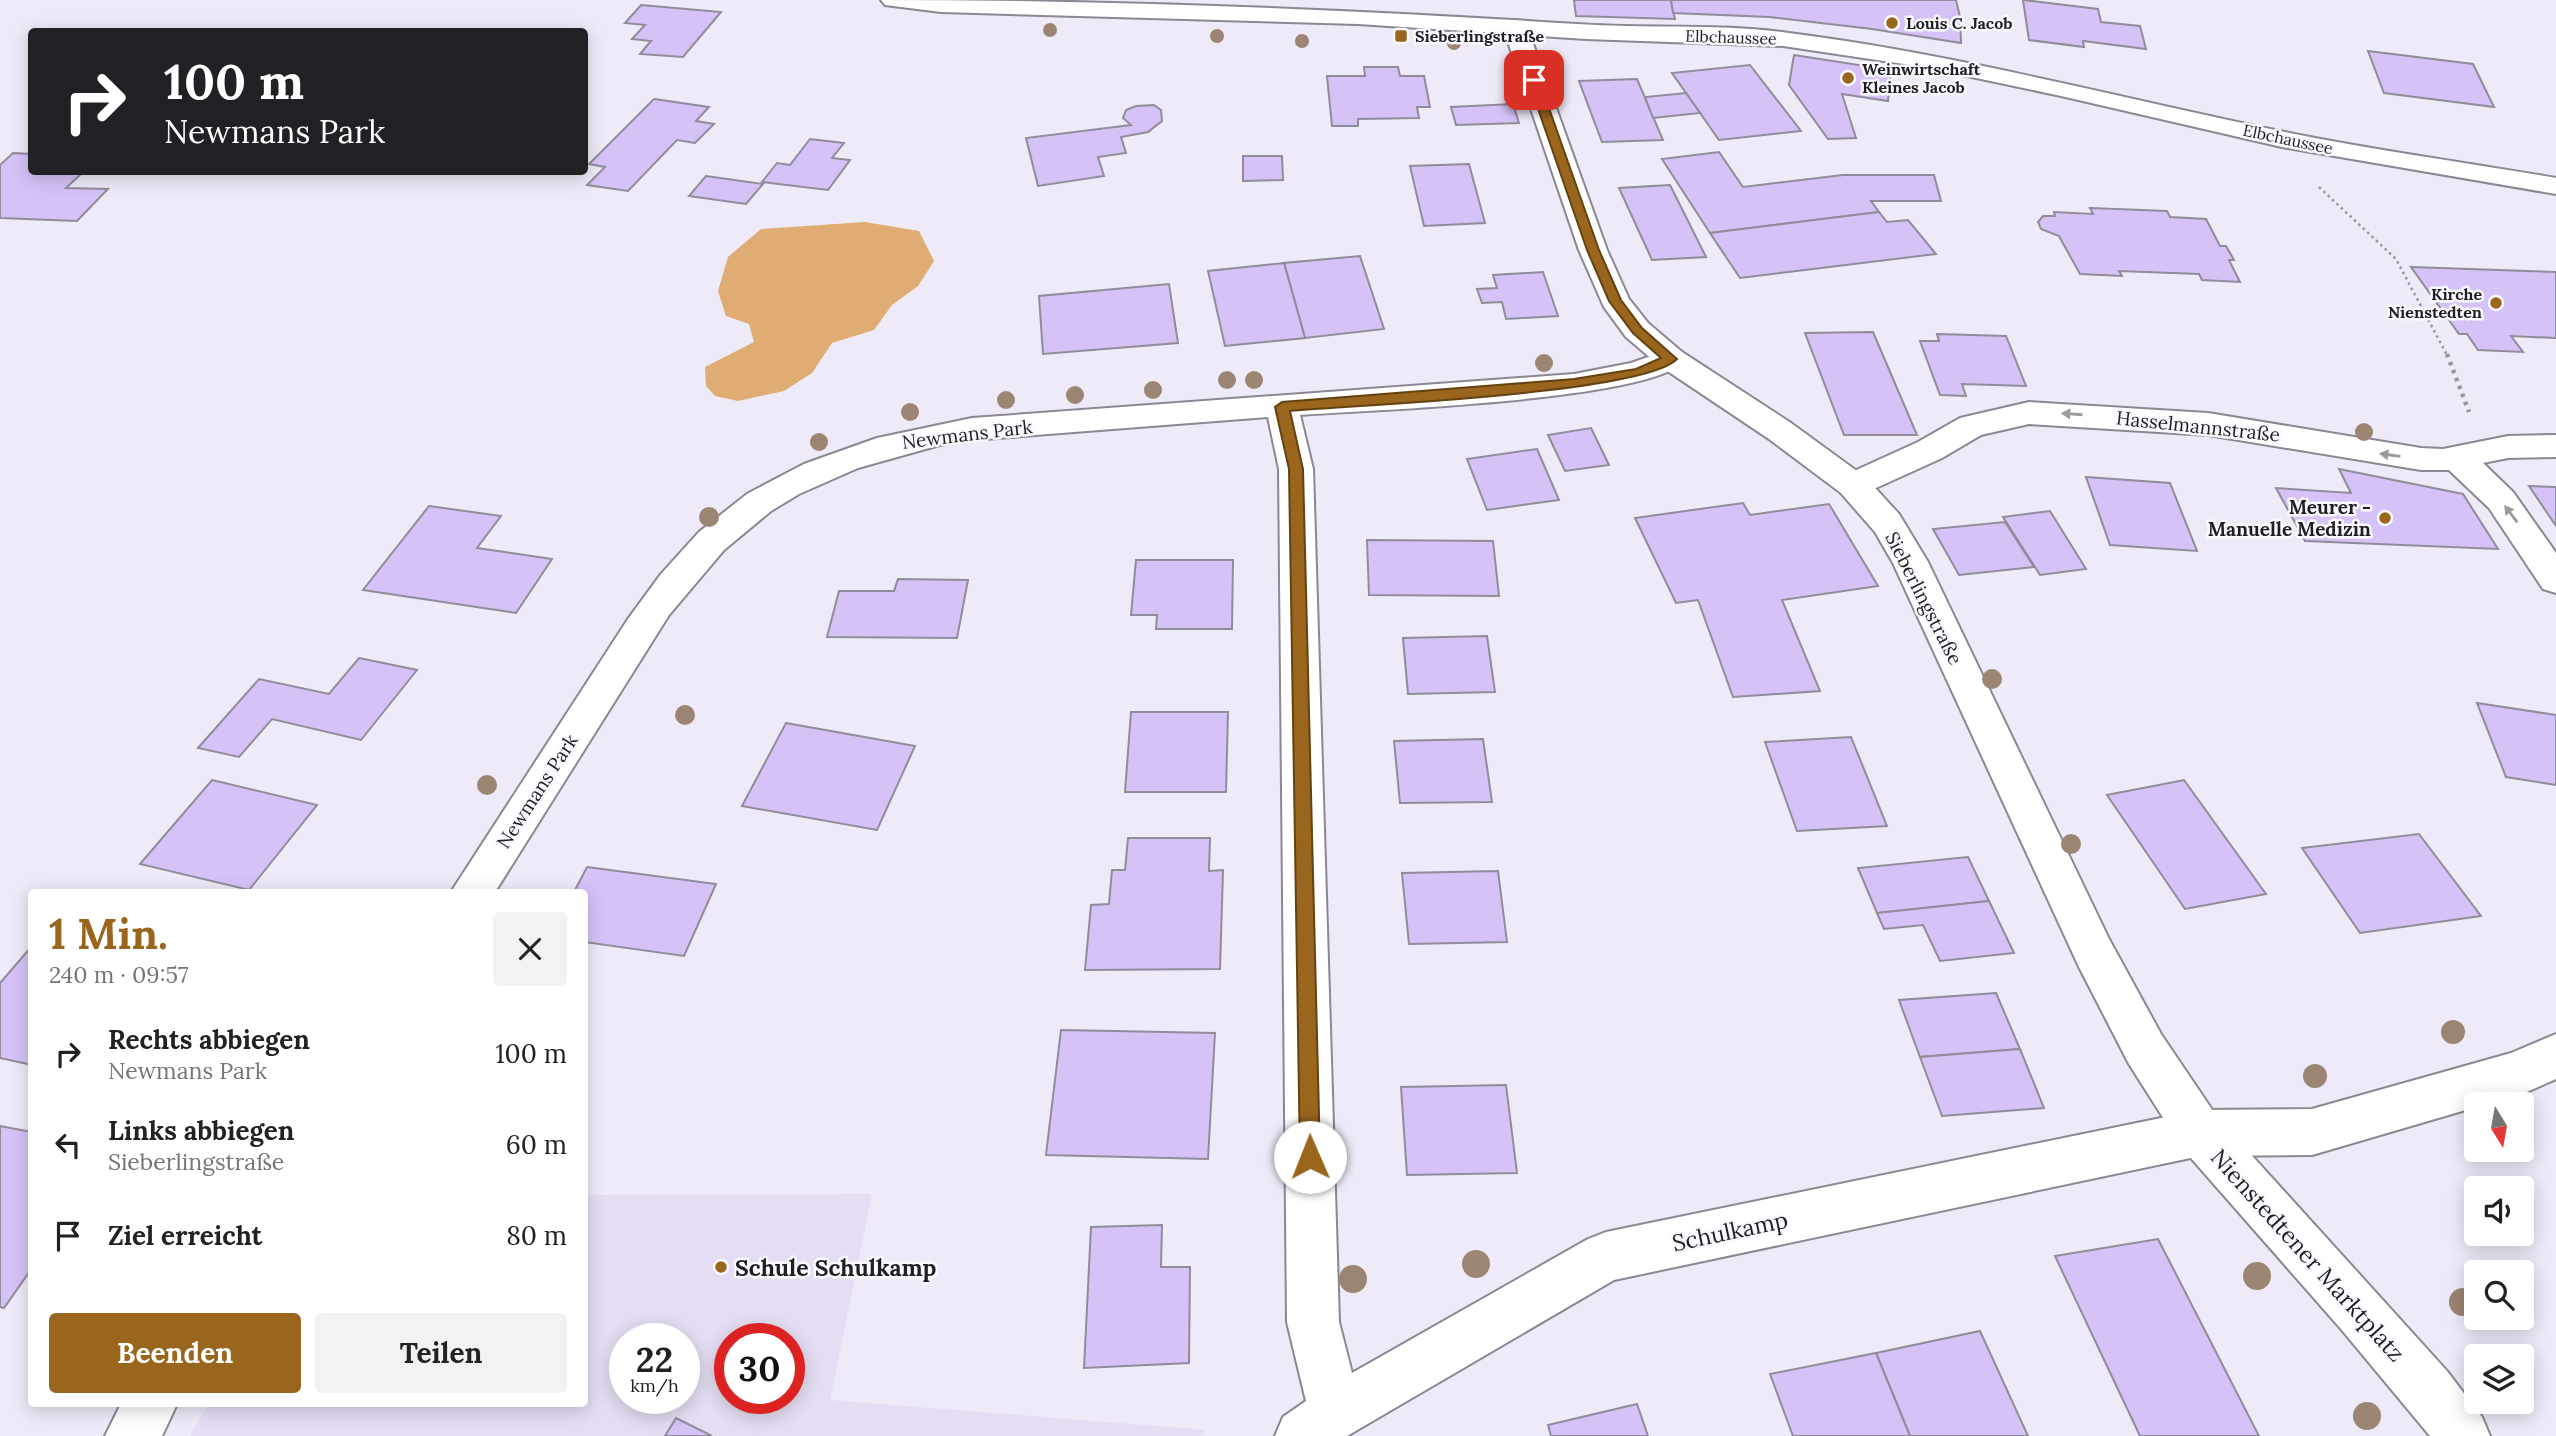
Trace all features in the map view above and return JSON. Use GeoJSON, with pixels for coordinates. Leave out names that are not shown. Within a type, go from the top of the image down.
{"type":"FeatureCollection","features":[{"type":"Feature","properties":{"kind":"street","name":"Elbchaussee"},"geometry":{"type":"LineString","coordinates":[[893,0],[941,5],[1383,18],[1515,27],[1744,36],[1821,43],[1987,72],[2282,139],[2556,186]]}},
{"type":"Feature","properties":{"kind":"street","name":"Sieberlingstraße"},"geometry":{"type":"LineString","coordinates":[[1515,27],[1593,250],[1611,292],[1637,330],[1671,359],[1780,431],[1853,485],[1887,523],[1910,562],[2094,953],[2145,1049],[2200,1133]]}},
{"type":"Feature","properties":{"kind":"street","name":"Newmans Park"},"geometry":{"type":"LineString","coordinates":[[474,889],[674,579],[735,520],[785,489],[870,450],[972,429],[1595,381],[1638,372],[1671,359]]}},
{"type":"Feature","properties":{"kind":"street"},"geometry":{"type":"LineString","coordinates":[[1282,407],[1296,469],[1313,1322],[1319,1424]]}},
{"type":"Feature","properties":{"kind":"street","name":"Hasselmannstraße"},"geometry":{"type":"LineString","coordinates":[[1853,485],[1918,456],[1971,426],[2029,413],[2208,424],[2392,455],[2443,460],[2501,448],[2556,446]]}},
{"type":"Feature","properties":{"kind":"street"},"geometry":{"type":"LineString","coordinates":[[2458,458],[2501,500],[2556,580]]}},
{"type":"Feature","properties":{"kind":"street","name":"Nienstedtener Marktplatz"},"geometry":{"type":"LineString","coordinates":[[2200,1133],[2312,1132],[2516,1074],[2556,1056]]}},
{"type":"Feature","properties":{"kind":"street","name":"Schulkamp"},"geometry":{"type":"LineString","coordinates":[[1319,1424],[1606,1257],[2200,1133]]}},
{"type":"Feature","properties":{"kind":"street","name":"Nienstedtener Marktplatz"},"geometry":{"type":"LineString","coordinates":[[2200,1133],[2428,1390],[2463,1436]]}},
{"type":"Feature","properties":{"kind":"street"},"geometry":{"type":"LineString","coordinates":[[132,1436],[150,1407]]}},
{"type":"Feature","properties":{"kind":"path"},"geometry":{"type":"LineString","coordinates":[[2282,139],[2292,162],[2396,259],[2445,349],[2472,419],[2501,448]]}},
{"type":"Feature","properties":{"kind":"shaded area"},"geometry":{"type":"Polygon","coordinates":[[[865,222],[919,231],[934,261],[918,286],[892,305],[874,330],[832,343],[812,373],[784,391],[738,401],[715,396],[706,386],[705,367],[754,342],[749,324],[726,316],[718,291],[728,257],[761,229],[865,222]]]}},
{"type":"Feature","properties":{"kind":"shaded area","name":"Schule Schulkamp"},"geometry":{"type":"Polygon","coordinates":[[[872,1194],[830,1400],[1206,1430],[1199,1436],[190,1436],[207,1407],[588,1407],[588,1195],[872,1194]]]}},
{"type":"Feature","properties":{"kind":"building"},"geometry":{"type":"Polygon","coordinates":[[[1574,0],[1671,0],[1675,19],[1576,16],[1574,0]]]}},
{"type":"Feature","properties":{"kind":"building","name":"Louis C. Jacob"},"geometry":{"type":"Polygon","coordinates":[[[1671,0],[1956,0],[1961,43],[1769,17],[1673,13],[1671,0]]]}},
{"type":"Feature","properties":{"kind":"building"},"geometry":{"type":"Polygon","coordinates":[[[2023,0],[2098,9],[2101,22],[2140,26],[2146,49],[2083,41],[2084,47],[2029,40],[2023,0]]]}},
{"type":"Feature","properties":{"kind":"building"},"geometry":{"type":"Polygon","coordinates":[[[641,5],[721,12],[683,57],[640,54],[651,41],[632,39],[645,25],[625,23],[641,5]]]}},
{"type":"Feature","properties":{"kind":"building"},"geometry":{"type":"Polygon","coordinates":[[[2368,51],[2473,64],[2494,107],[2384,93],[2368,51]]]}},
{"type":"Feature","properties":{"kind":"building"},"geometry":{"type":"Polygon","coordinates":[[[1794,55],[1891,70],[1888,101],[1842,94],[1856,138],[1828,139],[1789,85],[1794,55]]]}},
{"type":"Feature","properties":{"kind":"building"},"geometry":{"type":"Polygon","coordinates":[[[1750,65],[1801,131],[1719,140],[1672,73],[1750,65]]]}},
{"type":"Feature","properties":{"kind":"building"},"geometry":{"type":"Polygon","coordinates":[[[1364,67],[1398,67],[1400,76],[1424,76],[1430,107],[1417,107],[1419,118],[1358,119],[1358,126],[1332,126],[1327,76],[1365,76],[1364,67]]]}},
{"type":"Feature","properties":{"kind":"building"},"geometry":{"type":"Polygon","coordinates":[[[1637,79],[1663,140],[1602,142],[1579,81],[1637,79]]]}},
{"type":"Feature","properties":{"kind":"building"},"geometry":{"type":"Polygon","coordinates":[[[1686,93],[1700,113],[1653,118],[1645,97],[1686,93]]]}},
{"type":"Feature","properties":{"kind":"building"},"geometry":{"type":"Polygon","coordinates":[[[654,99],[709,107],[696,121],[714,124],[695,143],[677,140],[628,191],[587,185],[605,167],[589,164],[654,99]]]}},
{"type":"Feature","properties":{"kind":"building"},"geometry":{"type":"Polygon","coordinates":[[[1513,104],[1519,123],[1456,125],[1451,107],[1513,104]]]}},
{"type":"Feature","properties":{"kind":"building"},"geometry":{"type":"Polygon","coordinates":[[[1154,105],[1161,110],[1162,121],[1148,132],[1121,137],[1126,153],[1098,157],[1104,176],[1038,186],[1026,138],[1131,125],[1123,118],[1126,110],[1136,106],[1154,105]]]}},
{"type":"Feature","properties":{"kind":"building"},"geometry":{"type":"Polygon","coordinates":[[[810,139],[844,143],[832,158],[850,160],[828,190],[762,182],[777,163],[790,165],[810,139]]]}},
{"type":"Feature","properties":{"kind":"building"},"geometry":{"type":"Polygon","coordinates":[[[1719,152],[1743,187],[1843,175],[1934,175],[1941,201],[1871,201],[1879,212],[1710,233],[1662,159],[1719,152]]]}},
{"type":"Feature","properties":{"kind":"building"},"geometry":{"type":"Polygon","coordinates":[[[13,153],[28,154],[28,175],[80,175],[66,188],[108,189],[77,221],[0,218],[0,165],[13,153]]]}},
{"type":"Feature","properties":{"kind":"building"},"geometry":{"type":"Polygon","coordinates":[[[1243,156],[1282,156],[1283,180],[1243,181],[1243,156]]]}},
{"type":"Feature","properties":{"kind":"building"},"geometry":{"type":"Polygon","coordinates":[[[1469,164],[1485,223],[1424,226],[1410,166],[1469,164]]]}},
{"type":"Feature","properties":{"kind":"building"},"geometry":{"type":"Polygon","coordinates":[[[706,176],[763,184],[746,204],[689,196],[706,176]]]}},
{"type":"Feature","properties":{"kind":"building"},"geometry":{"type":"Polygon","coordinates":[[[1670,185],[1706,257],[1652,260],[1619,188],[1670,185]]]}},
{"type":"Feature","properties":{"kind":"building"},"geometry":{"type":"Polygon","coordinates":[[[2090,208],[2167,211],[2170,217],[2206,219],[2220,246],[2226,246],[2234,260],[2229,260],[2240,282],[2202,280],[2199,274],[2119,271],[2122,276],[2080,274],[2059,236],[2041,229],[2038,222],[2043,216],[2055,216],[2054,212],[2093,214],[2090,208]]]}},
{"type":"Feature","properties":{"kind":"building"},"geometry":{"type":"Polygon","coordinates":[[[1879,212],[1887,222],[1908,220],[1936,254],[1740,278],[1710,233],[1879,212]]]}},
{"type":"Feature","properties":{"kind":"building"},"geometry":{"type":"Polygon","coordinates":[[[1360,256],[1384,329],[1305,338],[1284,263],[1360,256]]]}},
{"type":"Feature","properties":{"kind":"building"},"geometry":{"type":"Polygon","coordinates":[[[1284,263],[1305,338],[1225,346],[1208,271],[1284,263]]]}},
{"type":"Feature","properties":{"kind":"building","name":"Kirche Nienstedten"},"geometry":{"type":"Polygon","coordinates":[[[2411,267],[2556,272],[2556,338],[2511,336],[2523,352],[2478,350],[2467,334],[2459,334],[2411,267]]]}},
{"type":"Feature","properties":{"kind":"building"},"geometry":{"type":"Polygon","coordinates":[[[1543,272],[1558,316],[1506,319],[1502,302],[1482,303],[1477,289],[1497,288],[1493,275],[1543,272]]]}},
{"type":"Feature","properties":{"kind":"building"},"geometry":{"type":"Polygon","coordinates":[[[1169,284],[1178,343],[1043,354],[1039,296],[1169,284]]]}},
{"type":"Feature","properties":{"kind":"building"},"geometry":{"type":"Polygon","coordinates":[[[1873,332],[1917,435],[1844,435],[1805,333],[1873,332]]]}},
{"type":"Feature","properties":{"kind":"building"},"geometry":{"type":"Polygon","coordinates":[[[1937,334],[2006,336],[2026,386],[1962,384],[1966,396],[1940,395],[1920,341],[1939,341],[1937,334]]]}},
{"type":"Feature","properties":{"kind":"building"},"geometry":{"type":"Polygon","coordinates":[[[1591,428],[1609,465],[1565,471],[1548,435],[1591,428]]]}},
{"type":"Feature","properties":{"kind":"building"},"geometry":{"type":"Polygon","coordinates":[[[1537,449],[1559,500],[1487,510],[1467,459],[1537,449]]]}},
{"type":"Feature","properties":{"kind":"building","name":"Meurer - Manuelle Medizin"},"geometry":{"type":"Polygon","coordinates":[[[2339,469],[2463,494],[2498,549],[2305,541],[2276,488],[2351,493],[2339,469]]]}},
{"type":"Feature","properties":{"kind":"building"},"geometry":{"type":"Polygon","coordinates":[[[2086,477],[2170,483],[2197,551],[2110,545],[2086,477]]]}},
{"type":"Feature","properties":{"kind":"building"},"geometry":{"type":"Polygon","coordinates":[[[2529,486],[2556,487],[2556,526],[2529,486]]]}},
{"type":"Feature","properties":{"kind":"building"},"geometry":{"type":"Polygon","coordinates":[[[1743,503],[1750,515],[1829,504],[1878,586],[1782,600],[1820,691],[1733,697],[1698,600],[1676,603],[1635,518],[1743,503]]]}},
{"type":"Feature","properties":{"kind":"building"},"geometry":{"type":"Polygon","coordinates":[[[429,506],[501,516],[477,548],[552,559],[516,613],[363,590],[429,506]]]}},
{"type":"Feature","properties":{"kind":"building"},"geometry":{"type":"Polygon","coordinates":[[[2050,511],[2086,569],[2040,575],[2003,517],[2050,511]]]}},
{"type":"Feature","properties":{"kind":"building"},"geometry":{"type":"Polygon","coordinates":[[[2005,522],[2034,567],[1959,575],[1933,529],[2005,522]]]}},
{"type":"Feature","properties":{"kind":"building"},"geometry":{"type":"Polygon","coordinates":[[[1367,540],[1493,541],[1499,596],[1369,595],[1367,540]]]}},
{"type":"Feature","properties":{"kind":"building"},"geometry":{"type":"Polygon","coordinates":[[[1136,560],[1233,560],[1232,629],[1156,629],[1157,615],[1131,615],[1136,560]]]}},
{"type":"Feature","properties":{"kind":"building"},"geometry":{"type":"Polygon","coordinates":[[[898,579],[968,580],[957,638],[827,637],[839,591],[894,591],[898,579]]]}},
{"type":"Feature","properties":{"kind":"building"},"geometry":{"type":"Polygon","coordinates":[[[1487,636],[1495,692],[1408,694],[1403,638],[1487,636]]]}},
{"type":"Feature","properties":{"kind":"building"},"geometry":{"type":"Polygon","coordinates":[[[359,658],[417,670],[361,740],[272,719],[239,757],[198,748],[259,679],[329,694],[359,658]]]}},
{"type":"Feature","properties":{"kind":"building"},"geometry":{"type":"Polygon","coordinates":[[[2477,703],[2556,715],[2556,785],[2506,777],[2477,703]]]}},
{"type":"Feature","properties":{"kind":"building"},"geometry":{"type":"Polygon","coordinates":[[[1131,712],[1228,712],[1226,792],[1125,792],[1131,712]]]}},
{"type":"Feature","properties":{"kind":"building"},"geometry":{"type":"Polygon","coordinates":[[[786,723],[915,746],[877,830],[742,806],[786,723]]]}},
{"type":"Feature","properties":{"kind":"building"},"geometry":{"type":"Polygon","coordinates":[[[1851,737],[1887,826],[1797,831],[1765,742],[1851,737]]]}},
{"type":"Feature","properties":{"kind":"building"},"geometry":{"type":"Polygon","coordinates":[[[1483,739],[1492,802],[1400,803],[1394,741],[1483,739]]]}},
{"type":"Feature","properties":{"kind":"building"},"geometry":{"type":"Polygon","coordinates":[[[212,780],[317,805],[250,889],[140,864],[212,780]]]}},
{"type":"Feature","properties":{"kind":"building"},"geometry":{"type":"Polygon","coordinates":[[[2184,780],[2266,894],[2185,909],[2107,795],[2184,780]]]}},
{"type":"Feature","properties":{"kind":"building"},"geometry":{"type":"Polygon","coordinates":[[[2419,834],[2481,916],[2360,933],[2302,848],[2419,834]]]}},
{"type":"Feature","properties":{"kind":"building"},"geometry":{"type":"Polygon","coordinates":[[[1128,838],[1210,838],[1209,871],[1223,870],[1220,969],[1085,970],[1091,905],[1109,904],[1112,870],[1125,870],[1128,838]]]}},
{"type":"Feature","properties":{"kind":"building"},"geometry":{"type":"Polygon","coordinates":[[[1968,857],[1989,901],[1877,913],[1858,868],[1968,857]]]}},
{"type":"Feature","properties":{"kind":"building"},"geometry":{"type":"Polygon","coordinates":[[[587,867],[716,884],[684,956],[588,943],[588,889],[576,889],[587,867]]]}},
{"type":"Feature","properties":{"kind":"building"},"geometry":{"type":"Polygon","coordinates":[[[1498,871],[1507,942],[1409,944],[1402,873],[1498,871]]]}},
{"type":"Feature","properties":{"kind":"building"},"geometry":{"type":"Polygon","coordinates":[[[1989,901],[2014,953],[1940,961],[1923,925],[1884,929],[1877,913],[1989,901]]]}},
{"type":"Feature","properties":{"kind":"building"},"geometry":{"type":"Polygon","coordinates":[[[28,951],[28,1064],[0,1058],[0,983],[28,951]]]}},
{"type":"Feature","properties":{"kind":"building"},"geometry":{"type":"Polygon","coordinates":[[[1996,993],[2020,1049],[1920,1057],[1899,1000],[1996,993]]]}},
{"type":"Feature","properties":{"kind":"building"},"geometry":{"type":"Polygon","coordinates":[[[1061,1030],[1215,1033],[1208,1159],[1046,1155],[1061,1030]]]}},
{"type":"Feature","properties":{"kind":"building"},"geometry":{"type":"Polygon","coordinates":[[[2020,1049],[2044,1108],[1942,1116],[1920,1057],[2020,1049]]]}},
{"type":"Feature","properties":{"kind":"building"},"geometry":{"type":"Polygon","coordinates":[[[1506,1085],[1517,1173],[1407,1175],[1401,1087],[1506,1085]]]}},
{"type":"Feature","properties":{"kind":"building"},"geometry":{"type":"Polygon","coordinates":[[[0,1126],[28,1131],[28,1274],[4,1308],[0,1307],[0,1126]]]}},
{"type":"Feature","properties":{"kind":"building"},"geometry":{"type":"Polygon","coordinates":[[[1162,1225],[1161,1267],[1190,1267],[1189,1363],[1084,1368],[1091,1227],[1162,1225]]]}},
{"type":"Feature","properties":{"kind":"building"},"geometry":{"type":"Polygon","coordinates":[[[2158,1239],[2259,1436],[2140,1436],[2055,1256],[2158,1239]]]}},
{"type":"Feature","properties":{"kind":"building"},"geometry":{"type":"Polygon","coordinates":[[[1980,1331],[2028,1436],[1910,1436],[1876,1353],[1980,1331]]]}},
{"type":"Feature","properties":{"kind":"building"},"geometry":{"type":"Polygon","coordinates":[[[1876,1353],[1910,1436],[1793,1436],[1770,1374],[1876,1353]]]}},
{"type":"Feature","properties":{"kind":"building"},"geometry":{"type":"Polygon","coordinates":[[[1637,1404],[1648,1436],[1551,1436],[1548,1425],[1637,1404]]]}},
{"type":"Feature","properties":{"kind":"building"},"geometry":{"type":"Polygon","coordinates":[[[676,1418],[712,1436],[665,1436],[676,1418]]]}},
{"type":"Feature","properties":{"kind":"place","name":"Louis C. Jacob"},"geometry":{"type":"Point","coordinates":[1892,23]}},
{"type":"Feature","properties":{"kind":"place","name":"Sieberlingstraße"},"geometry":{"type":"Point","coordinates":[1401,36]}},
{"type":"Feature","properties":{"kind":"place","name":"Weinwirtschaft Kleines Jacob"},"geometry":{"type":"Point","coordinates":[1848,78]}},
{"type":"Feature","properties":{"kind":"place","name":"Kirche Nienstedten"},"geometry":{"type":"Point","coordinates":[2496,303]}},
{"type":"Feature","properties":{"kind":"place","name":"Meurer - Manuelle Medizin"},"geometry":{"type":"Point","coordinates":[2385,518]}},
{"type":"Feature","properties":{"kind":"place","name":"Schule Schulkamp"},"geometry":{"type":"Point","coordinates":[721,1267]}},
{"type":"Feature","properties":{"kind":"route"},"geometry":{"type":"LineString","coordinates":[[1310,1157],[1296,469],[1282,407],[1574,383],[1638,372],[1671,359],[1637,330],[1615,301],[1593,250],[1534,80]]}}]}
